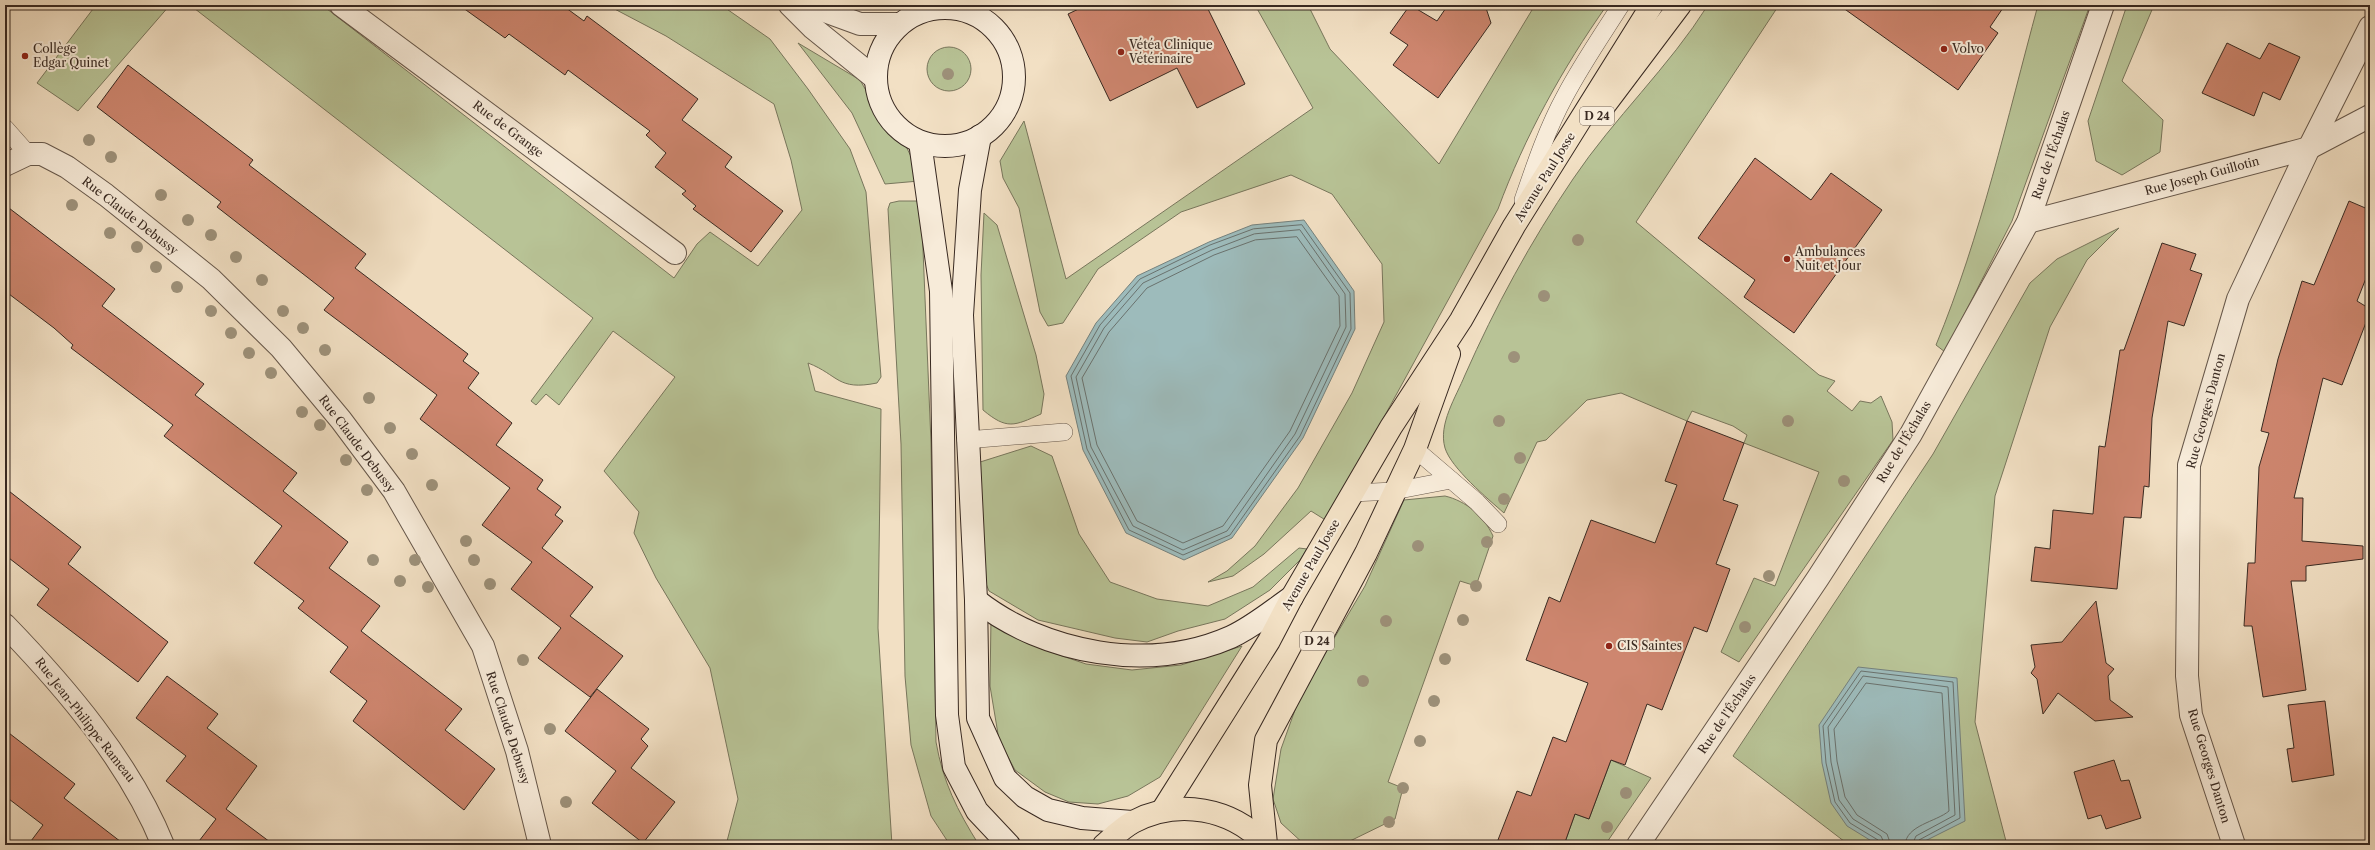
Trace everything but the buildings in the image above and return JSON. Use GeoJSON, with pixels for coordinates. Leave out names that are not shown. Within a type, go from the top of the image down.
{"type":"FeatureCollection","features":[{"type":"Feature","properties":{"kind":"main road","name":"Avenue Paul Josse"},"geometry":{"type":"LineString","coordinates":[[1162,811],[1269,641],[1292,597],[1391,427],[1461,320],[1514,226],[1652,5]]}},
{"type":"Feature","properties":{"kind":"main road","name":"Avenue Paul Josse"},"geometry":{"type":"LineString","coordinates":[[1514,226],[1680,5]]}},
{"type":"Feature","properties":{"kind":"main road","name":"Avenue Paul Josse"},"geometry":{"type":"LineString","coordinates":[[1266,845],[1260,785],[1266,740],[1366,552],[1415,449],[1461,320]]}},
{"type":"Feature","properties":{"kind":"main road"},"geometry":{"type":"LineString","coordinates":[[1104,845],[1132,822],[1162,811],[1191,809],[1228,817],[1248,829],[1266,845]]}},
{"type":"Feature","properties":{"kind":"street","name":"Rue de Grange"},"geometry":{"type":"LineString","coordinates":[[341,5],[675,253]]}},
{"type":"Feature","properties":{"kind":"street"},"geometry":{"type":"LineString","coordinates":[[790,5],[813,28],[876,79]]}},
{"type":"Feature","properties":{"kind":"street"},"geometry":{"type":"LineString","coordinates":[[808,5],[860,24],[898,24]]}},
{"type":"Feature","properties":{"kind":"street","name":"Rue de l'Échalas"},"geometry":{"type":"LineString","coordinates":[[1638,845],[1818,578],[1911,434],[2028,222],[2103,5]]}},
{"type":"Feature","properties":{"kind":"street"},"geometry":{"type":"LineString","coordinates":[[937,7],[983,12],[1011,54],[1014,76],[1011,98],[1000,119],[980,136],[963,144],[941,146],[920,142],[899,130],[884,112],[876,89],[876,66],[884,43],[898,24],[918,13],[937,7]]}},
{"type":"Feature","properties":{"kind":"street","name":"Rue Georges Danton"},"geometry":{"type":"LineString","coordinates":[[2234,845],[2191,714],[2187,676],[2189,465],[2238,299],[2309,148],[2370,27]]}},
{"type":"Feature","properties":{"kind":"street","name":"Rue Joseph Guillotin"},"geometry":{"type":"LineString","coordinates":[[2028,222],[2309,148],[2370,116]]}},
{"type":"Feature","properties":{"kind":"street"},"geometry":{"type":"LineString","coordinates":[[980,136],[970,190],[962,315],[966,440],[976,600],[978,718],[1005,778],[1025,797],[1048,810],[1082,818],[1132,822]]}},
{"type":"Feature","properties":{"kind":"street"},"geometry":{"type":"LineString","coordinates":[[920,142],[941,291],[947,715],[954,767],[977,811],[1009,845]]}},
{"type":"Feature","properties":{"kind":"street"},"geometry":{"type":"LineString","coordinates":[[5,165],[28,154]]}},
{"type":"Feature","properties":{"kind":"street","name":"Rue Claude Debussy"},"geometry":{"type":"LineString","coordinates":[[28,154],[42,154],[67,167],[106,195],[211,279],[281,348],[341,420],[394,491],[483,646],[517,751],[540,845]]}},
{"type":"Feature","properties":{"kind":"street"},"geometry":{"type":"LineString","coordinates":[[976,600],[990,611],[1036,636],[1078,647],[1135,656],[1187,650],[1231,637],[1292,597]]}},
{"type":"Feature","properties":{"kind":"street","name":"Rue Jean-Philippe Rameau"},"geometry":{"type":"LineString","coordinates":[[5,625],[37,658],[134,783],[163,845]]}},
{"type":"Feature","properties":{"kind":"lane"},"geometry":{"type":"LineString","coordinates":[[1514,226],[1542,145],[1565,96],[1592,48],[1621,5]]}},
{"type":"Feature","properties":{"kind":"lane"},"geometry":{"type":"LineString","coordinates":[[5,128],[28,154]]}},
{"type":"Feature","properties":{"kind":"lane"},"geometry":{"type":"LineString","coordinates":[[966,440],[1064,432]]}},
{"type":"Feature","properties":{"kind":"lane"},"geometry":{"type":"LineString","coordinates":[[1415,449],[1477,502],[1498,524]]}},
{"type":"Feature","properties":{"kind":"lane"},"geometry":{"type":"LineString","coordinates":[[1352,493],[1394,491],[1451,480]]}},
{"type":"Feature","properties":{"kind":"green space"},"geometry":{"type":"Polygon","coordinates":[[[96,5],[170,5],[78,111],[37,83],[96,5]]]}},
{"type":"Feature","properties":{"kind":"green space"},"geometry":{"type":"Polygon","coordinates":[[[190,5],[322,5],[674,278],[697,244],[710,232],[758,266],[802,210],[791,160],[774,104],[666,36],[607,5],[721,5],[770,39],[808,89],[850,149],[866,192],[881,377],[877,383],[854,385],[839,380],[808,363],[815,391],[881,409],[878,628],[892,845],[726,845],[738,799],[710,668],[656,578],[634,533],[639,512],[604,471],[675,377],[613,331],[559,405],[546,394],[536,405],[531,401],[593,318],[190,5]]]}},
{"type":"Feature","properties":{"kind":"green space"},"geometry":{"type":"Polygon","coordinates":[[[1255,5],[1308,5],[1330,49],[1439,164],[1535,5],[1607,5],[1560,78],[1532,129],[1498,209],[1327,521],[1311,511],[1264,554],[1233,576],[1208,582],[1227,571],[1255,546],[1298,488],[1352,393],[1384,322],[1382,264],[1332,194],[1291,175],[1181,212],[1098,269],[1063,323],[1048,326],[1040,312],[1019,208],[1003,178],[1000,161],[1024,121],[1066,279],[1313,108],[1255,5]]]}},
{"type":"Feature","properties":{"kind":"green space"},"geometry":{"type":"Polygon","coordinates":[[[1708,5],[1779,5],[1636,222],[1819,375],[1835,381],[1827,391],[1852,411],[1860,401],[1871,403],[1881,396],[1892,422],[1893,440],[1739,662],[1721,652],[1754,578],[1775,586],[1819,472],[1744,443],[1747,435],[1733,426],[1692,411],[1687,421],[1621,393],[1587,400],[1546,440],[1537,442],[1504,513],[1471,483],[1454,465],[1445,448],[1443,439],[1449,411],[1501,299],[1528,250],[1573,179],[1589,157],[1676,50],[1708,5]]]}},
{"type":"Feature","properties":{"kind":"green space"},"geometry":{"type":"Polygon","coordinates":[[[2038,5],[2090,5],[2012,221],[1945,352],[1936,345],[1967,262],[1980,220],[2038,5]]]}},
{"type":"Feature","properties":{"kind":"green space"},"geometry":{"type":"Polygon","coordinates":[[[2127,5],[2154,5],[2122,81],[2163,120],[2160,152],[2122,175],[2096,161],[2088,121],[2127,5]]]}},
{"type":"Feature","properties":{"kind":"green space"},"geometry":{"type":"Polygon","coordinates":[[[798,43],[860,80],[883,120],[904,142],[915,165],[919,181],[885,184],[852,113],[798,43]]]}},
{"type":"Feature","properties":{"kind":"green space"},"geometry":{"type":"Polygon","coordinates":[[[949,47],[961,51],[967,57],[971,69],[967,81],[961,87],[949,91],[937,87],[931,81],[927,69],[931,57],[937,51],[949,47]]]}},
{"type":"Feature","properties":{"kind":"green space"},"geometry":{"type":"Polygon","coordinates":[[[899,201],[921,201],[931,443],[936,742],[943,770],[952,795],[964,820],[979,845],[950,845],[931,816],[911,745],[905,676],[901,444],[888,209],[890,203],[899,201]]]}},
{"type":"Feature","properties":{"kind":"green space"},"geometry":{"type":"Polygon","coordinates":[[[984,213],[997,225],[1036,355],[1044,394],[1041,414],[1024,421],[1011,424],[998,421],[983,410],[981,275],[984,213]]]}},
{"type":"Feature","properties":{"kind":"green space"},"geometry":{"type":"Polygon","coordinates":[[[2119,228],[2087,260],[2050,327],[1995,496],[1975,722],[2007,845],[1849,845],[1733,756],[1933,454],[2030,283],[2057,259],[2119,228]]]}},
{"type":"Feature","properties":{"kind":"green space"},"geometry":{"type":"Polygon","coordinates":[[[1031,446],[1052,456],[1079,534],[1110,582],[1157,599],[1208,606],[1253,587],[1299,548],[1307,549],[1300,560],[1270,590],[1225,619],[1178,631],[1147,642],[1115,638],[1038,620],[989,591],[982,574],[977,463],[1031,446]]]}},
{"type":"Feature","properties":{"kind":"green space"},"geometry":{"type":"Polygon","coordinates":[[[1445,496],[1453,498],[1474,510],[1485,522],[1493,536],[1476,586],[1460,581],[1388,782],[1403,788],[1395,819],[1350,841],[1305,845],[1281,823],[1273,799],[1281,749],[1300,696],[1365,586],[1404,500],[1445,496]]]}},
{"type":"Feature","properties":{"kind":"green space"},"geometry":{"type":"Polygon","coordinates":[[[991,618],[1039,648],[1086,664],[1132,670],[1181,665],[1242,646],[1160,777],[1128,796],[1098,804],[1069,802],[1045,792],[1015,770],[999,740],[990,686],[991,618]]]}},
{"type":"Feature","properties":{"kind":"green space"},"geometry":{"type":"Polygon","coordinates":[[[1611,760],[1651,778],[1605,845],[1564,845],[1575,814],[1589,819],[1611,760]]]}},
{"type":"Feature","properties":{"kind":"water"},"geometry":{"type":"Polygon","coordinates":[[[1304,220],[1354,291],[1355,329],[1303,438],[1232,538],[1184,560],[1126,533],[1083,450],[1066,376],[1096,323],[1137,276],[1209,242],[1252,225],[1304,220]]]}},
{"type":"Feature","properties":{"kind":"water"},"geometry":{"type":"Polygon","coordinates":[[[1858,667],[1957,678],[1965,821],[1917,845],[1878,845],[1847,826],[1831,803],[1822,763],[1819,725],[1858,667]]]}},
{"type":"Feature","properties":{"kind":"place","name":"Volvo"},"geometry":{"type":"Point","coordinates":[1944,49]}},
{"type":"Feature","properties":{"kind":"place","name":"Vétéa Clinique Vétérinaire"},"geometry":{"type":"Point","coordinates":[1121,52]}},
{"type":"Feature","properties":{"kind":"place","name":"Collège Edgar Quinet"},"geometry":{"type":"Point","coordinates":[25,56]}},
{"type":"Feature","properties":{"kind":"place","name":"Ambulances Nuit et Jour"},"geometry":{"type":"Point","coordinates":[1787,259]}},
{"type":"Feature","properties":{"kind":"place","name":"CIS Saintes"},"geometry":{"type":"Point","coordinates":[1609,646]}}]}
